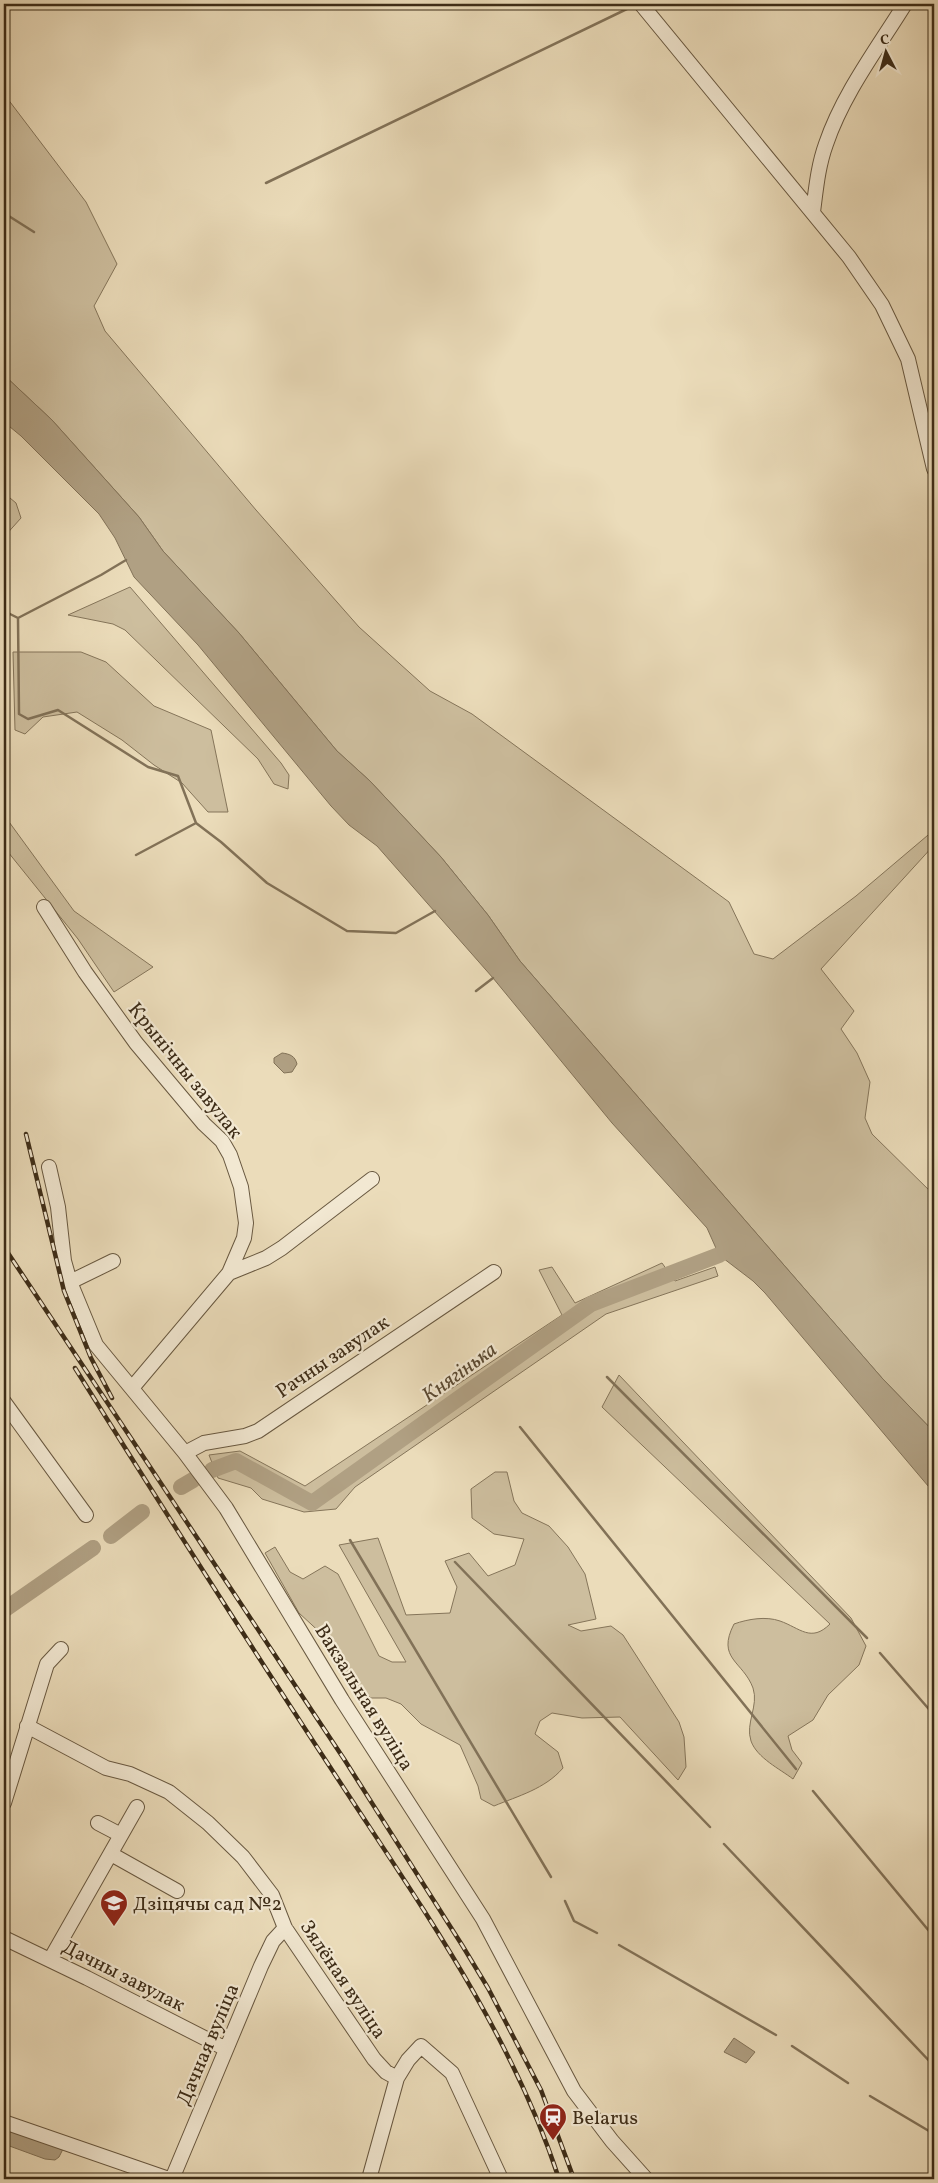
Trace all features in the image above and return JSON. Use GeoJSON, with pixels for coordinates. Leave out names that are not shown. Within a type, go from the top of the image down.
{"type":"FeatureCollection","features":[{"type":"Feature","properties":{"kind":"street"},"geometry":{"type":"LineString","coordinates":[[641,4],[813,212],[882,305],[908,359],[934,469]]}},
{"type":"Feature","properties":{"kind":"street"},"geometry":{"type":"LineString","coordinates":[[813,212],[819,170],[829,137],[852,89],[905,4]]}},
{"type":"Feature","properties":{"kind":"street","name":"Крынічны завулак"},"geometry":{"type":"LineString","coordinates":[[44,907],[86,972],[136,1043],[204,1124],[222,1141],[230,1155],[241,1187],[246,1223],[244,1238],[229,1272]]}},
{"type":"Feature","properties":{"kind":"street","name":"Вакзальная вуліца"},"geometry":{"type":"LineString","coordinates":[[49,1167],[58,1207],[64,1260],[70,1282],[96,1345],[185,1453],[226,1508],[342,1700],[483,1919],[574,2091],[612,2141],[646,2179]]}},
{"type":"Feature","properties":{"kind":"street"},"geometry":{"type":"LineString","coordinates":[[132,1388],[229,1272],[266,1258],[282,1248],[372,1179]]}},
{"type":"Feature","properties":{"kind":"street"},"geometry":{"type":"LineString","coordinates":[[70,1282],[113,1261]]}},
{"type":"Feature","properties":{"kind":"street","name":"Рачны завулак"},"geometry":{"type":"LineString","coordinates":[[185,1453],[204,1443],[245,1436],[258,1431],[494,1272]]}},
{"type":"Feature","properties":{"kind":"street"},"geometry":{"type":"LineString","coordinates":[[4,1402],[86,1515]]}},
{"type":"Feature","properties":{"kind":"street"},"geometry":{"type":"LineString","coordinates":[[4,1803],[47,1664],[61,1649]]}},
{"type":"Feature","properties":{"kind":"street","name":"Зялёная вуліца"},"geometry":{"type":"LineString","coordinates":[[27,1726],[106,1768],[130,1774],[169,1792],[208,1823],[243,1857],[272,1895],[285,1928],[374,2059],[386,2072],[397,2078]]}},
{"type":"Feature","properties":{"kind":"street"},"geometry":{"type":"LineString","coordinates":[[50,1960],[137,1807]]}},
{"type":"Feature","properties":{"kind":"street"},"geometry":{"type":"LineString","coordinates":[[98,1823],[121,1835]]}},
{"type":"Feature","properties":{"kind":"street"},"geometry":{"type":"LineString","coordinates":[[111,1854],[177,1890]]}},
{"type":"Feature","properties":{"kind":"street","name":"Дачная вуліца"},"geometry":{"type":"LineString","coordinates":[[170,2179],[265,1958],[273,1941],[285,1928]]}},
{"type":"Feature","properties":{"kind":"street","name":"Дачны завулак"},"geometry":{"type":"LineString","coordinates":[[4,1938],[226,2049]]}},
{"type":"Feature","properties":{"kind":"street"},"geometry":{"type":"LineString","coordinates":[[369,2179],[397,2078],[408,2060],[421,2046],[452,2073],[501,2179]]}},
{"type":"Feature","properties":{"kind":"street"},"geometry":{"type":"LineString","coordinates":[[4,2122],[170,2179]]}},
{"type":"Feature","properties":{"kind":"shaded area"},"geometry":{"type":"Polygon","coordinates":[[[4,94],[86,202],[117,264],[94,306],[105,331],[256,510],[359,627],[430,691],[472,714],[729,902],[754,954],[773,959],[856,896],[934,830],[934,845],[821,969],[854,1011],[841,1029],[857,1053],[870,1082],[865,1118],[872,1134],[934,1195],[934,1432],[882,1378],[520,961],[488,915],[441,857],[370,781],[337,751],[239,633],[163,551],[139,517],[52,420],[4,375],[4,94]]]}},
{"type":"Feature","properties":{"kind":"shaded area"},"geometry":{"type":"Polygon","coordinates":[[[4,375],[52,420],[139,517],[163,551],[239,633],[337,751],[370,781],[441,857],[488,915],[520,961],[882,1378],[934,1432],[934,1493],[765,1293],[753,1281],[719,1255],[707,1228],[612,1123],[493,978],[377,846],[349,825],[331,806],[198,645],[134,577],[115,538],[99,514],[21,436],[4,422],[4,375]]]}},
{"type":"Feature","properties":{"kind":"shaded area"},"geometry":{"type":"Polygon","coordinates":[[[4,493],[16,503],[21,518],[4,537],[4,493]]]}},
{"type":"Feature","properties":{"kind":"shaded area"},"geometry":{"type":"Polygon","coordinates":[[[130,587],[281,763],[289,775],[288,789],[274,784],[258,759],[125,630],[113,624],[68,615],[130,587]]]}},
{"type":"Feature","properties":{"kind":"shaded area"},"geometry":{"type":"Polygon","coordinates":[[[13,652],[81,652],[106,662],[154,706],[211,730],[228,812],[208,812],[182,783],[154,765],[122,740],[77,712],[43,717],[25,734],[15,730],[13,652]]]}},
{"type":"Feature","properties":{"kind":"shaded area"},"geometry":{"type":"Polygon","coordinates":[[[4,815],[74,911],[153,967],[114,992],[78,939],[4,847],[4,815]]]}},
{"type":"Feature","properties":{"kind":"shaded area"},"geometry":{"type":"Polygon","coordinates":[[[282,1053],[295,1059],[297,1064],[292,1072],[284,1073],[274,1063],[274,1058],[282,1053]]]}},
{"type":"Feature","properties":{"kind":"shaded area"},"geometry":{"type":"Polygon","coordinates":[[[662,1263],[675,1281],[715,1267],[718,1276],[606,1314],[355,1487],[336,1509],[304,1512],[262,1499],[251,1488],[218,1478],[209,1455],[240,1451],[305,1486],[562,1315],[539,1270],[552,1267],[575,1303],[662,1263]]]}},
{"type":"Feature","properties":{"kind":"shaded area"},"geometry":{"type":"Polygon","coordinates":[[[619,1375],[851,1618],[866,1646],[859,1665],[828,1695],[813,1720],[788,1736],[792,1750],[802,1763],[793,1779],[763,1758],[751,1741],[753,1688],[749,1679],[729,1653],[729,1636],[734,1624],[757,1619],[775,1619],[811,1633],[817,1633],[830,1624],[602,1407],[619,1375]]]}},
{"type":"Feature","properties":{"kind":"shaded area"},"geometry":{"type":"Polygon","coordinates":[[[495,1472],[507,1472],[514,1501],[522,1513],[549,1526],[568,1547],[585,1574],[596,1619],[568,1625],[581,1631],[611,1626],[623,1635],[679,1722],[684,1737],[686,1767],[678,1780],[620,1717],[582,1718],[552,1713],[540,1721],[535,1734],[558,1752],[563,1768],[540,1787],[494,1806],[481,1799],[478,1786],[460,1745],[421,1724],[401,1704],[386,1698],[371,1698],[344,1677],[328,1652],[325,1637],[299,1613],[265,1553],[275,1547],[290,1572],[303,1579],[325,1566],[338,1574],[379,1656],[392,1662],[406,1662],[339,1545],[378,1538],[406,1615],[450,1613],[457,1587],[445,1561],[469,1553],[488,1576],[515,1565],[524,1539],[494,1534],[472,1518],[471,1489],[495,1472]]]}},
{"type":"Feature","properties":{"kind":"shaded area"},"geometry":{"type":"Polygon","coordinates":[[[934,1644],[934,1669],[929,1664],[929,1661],[934,1644]]]}},
{"type":"Feature","properties":{"kind":"shaded area"},"geometry":{"type":"Polygon","coordinates":[[[734,2038],[755,2052],[746,2063],[724,2052],[734,2038]]]}},
{"type":"Feature","properties":{"kind":"shaded area"},"geometry":{"type":"Polygon","coordinates":[[[4,2128],[63,2149],[55,2160],[45,2159],[4,2144],[4,2128]]]}},
{"type":"Feature","properties":{"kind":"waterway"},"geometry":{"type":"LineString","coordinates":[[266,183],[631,7]]}},
{"type":"Feature","properties":{"kind":"waterway"},"geometry":{"type":"LineString","coordinates":[[4,213],[34,232]]}},
{"type":"Feature","properties":{"kind":"waterway"},"geometry":{"type":"LineString","coordinates":[[4,611],[18,618],[126,560]]}},
{"type":"Feature","properties":{"kind":"waterway"},"geometry":{"type":"LineString","coordinates":[[18,618],[19,714],[28,719],[58,710],[148,767],[178,776],[196,823]]}},
{"type":"Feature","properties":{"kind":"waterway"},"geometry":{"type":"LineString","coordinates":[[136,855],[196,823],[221,842],[267,883],[347,931],[396,933],[435,911]]}},
{"type":"Feature","properties":{"kind":"waterway"},"geometry":{"type":"LineString","coordinates":[[476,991],[493,978]]}},
{"type":"Feature","properties":{"kind":"waterway","name":"Княгінька"},"geometry":{"type":"LineString","coordinates":[[212,1470],[236,1461],[312,1503],[591,1304],[719,1255],[738,1243]]}},
{"type":"Feature","properties":{"kind":"waterway"},"geometry":{"type":"LineString","coordinates":[[607,1377],[867,1638]]}},
{"type":"Feature","properties":{"kind":"waterway"},"geometry":{"type":"LineString","coordinates":[[520,1427],[796,1769]]}},
{"type":"Feature","properties":{"kind":"waterway","name":"Княгінька"},"geometry":{"type":"LineString","coordinates":[[181,1487],[193,1480]]}},
{"type":"Feature","properties":{"kind":"waterway","name":"Княгінька"},"geometry":{"type":"LineString","coordinates":[[111,1536],[142,1512]]}},
{"type":"Feature","properties":{"kind":"waterway"},"geometry":{"type":"LineString","coordinates":[[350,1540],[551,1877]]}},
{"type":"Feature","properties":{"kind":"waterway","name":"Княгінька"},"geometry":{"type":"LineString","coordinates":[[4,1610],[93,1548]]}},
{"type":"Feature","properties":{"kind":"waterway"},"geometry":{"type":"LineString","coordinates":[[455,1562],[710,1827]]}},
{"type":"Feature","properties":{"kind":"waterway"},"geometry":{"type":"LineString","coordinates":[[880,1653],[934,1715]]}},
{"type":"Feature","properties":{"kind":"waterway"},"geometry":{"type":"LineString","coordinates":[[813,1791],[934,1937]]}},
{"type":"Feature","properties":{"kind":"waterway"},"geometry":{"type":"LineString","coordinates":[[724,1844],[934,2066]]}},
{"type":"Feature","properties":{"kind":"waterway"},"geometry":{"type":"LineString","coordinates":[[565,1901],[574,1921],[597,1933]]}},
{"type":"Feature","properties":{"kind":"waterway"},"geometry":{"type":"LineString","coordinates":[[619,1945],[776,2035]]}},
{"type":"Feature","properties":{"kind":"waterway"},"geometry":{"type":"LineString","coordinates":[[792,2046],[848,2083]]}},
{"type":"Feature","properties":{"kind":"waterway"},"geometry":{"type":"LineString","coordinates":[[870,2096],[934,2134]]}},
{"type":"Feature","properties":{"kind":"railway"},"geometry":{"type":"LineString","coordinates":[[26,1134],[64,1291],[91,1358],[112,1398]]}},
{"type":"Feature","properties":{"kind":"railway"},"geometry":{"type":"LineString","coordinates":[[4,1247],[344,1759],[462,1945],[488,1988],[541,2090],[574,2179]]}},
{"type":"Feature","properties":{"kind":"railway"},"geometry":{"type":"LineString","coordinates":[[75,1368],[203,1571],[398,1870],[460,1969],[515,2071],[539,2124],[559,2179]]}},
{"type":"Feature","properties":{"kind":"place","name":"Дзіцячы сад №2"},"geometry":{"type":"Point","coordinates":[114,1927]}},
{"type":"Feature","properties":{"kind":"place","name":"Belarus"},"geometry":{"type":"Point","coordinates":[553,2141]}}]}
